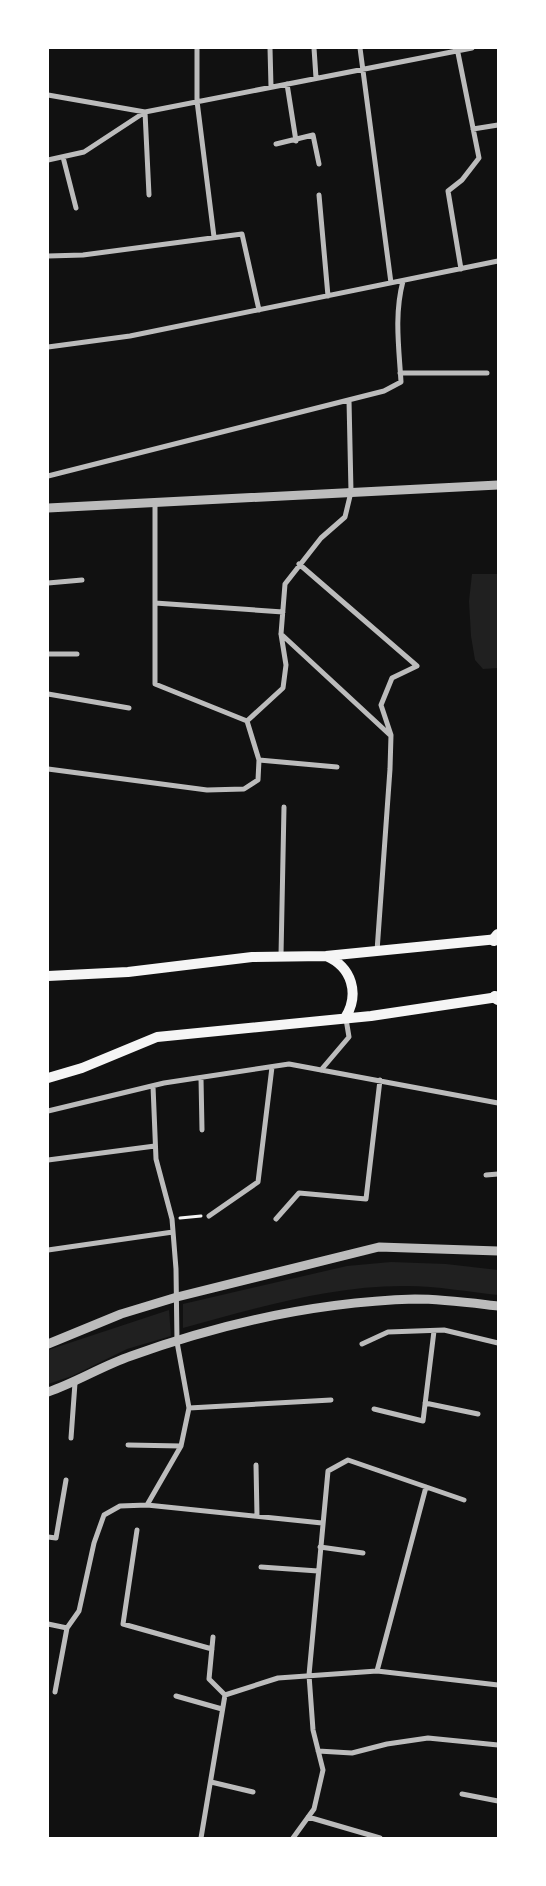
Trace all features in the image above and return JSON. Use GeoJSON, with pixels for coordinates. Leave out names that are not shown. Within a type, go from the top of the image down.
{"type":"FeatureCollection","features":[{"type":"Feature","properties":{"kind":"main road"},"geometry":{"type":"LineString","coordinates":[[48,976],[128,972],[252,956],[326,956],[377,952],[497,938]]}},
{"type":"Feature","properties":{"kind":"main road"},"geometry":{"type":"LineString","coordinates":[[326,956],[340,964],[350,978],[353,994],[350,1011],[345,1018]]}},
{"type":"Feature","properties":{"kind":"main road"},"geometry":{"type":"LineString","coordinates":[[48,1078],[82,1068],[157,1037],[345,1018],[497,998]]}},
{"type":"Feature","properties":{"kind":"street"},"geometry":{"type":"LineString","coordinates":[[197,48],[197,101],[214,237]]}},
{"type":"Feature","properties":{"kind":"street"},"geometry":{"type":"LineString","coordinates":[[270,48],[271,87]]}},
{"type":"Feature","properties":{"kind":"street"},"geometry":{"type":"LineString","coordinates":[[314,48],[316,78]]}},
{"type":"Feature","properties":{"kind":"street"},"geometry":{"type":"LineString","coordinates":[[360,48],[391,283]]}},
{"type":"Feature","properties":{"kind":"street"},"geometry":{"type":"LineString","coordinates":[[48,160],[84,152],[145,112],[457,49],[472,48]]}},
{"type":"Feature","properties":{"kind":"street"},"geometry":{"type":"LineString","coordinates":[[457,49],[479,158],[462,180],[448,191],[461,269]]}},
{"type":"Feature","properties":{"kind":"street"},"geometry":{"type":"LineString","coordinates":[[287,84],[296,140]]}},
{"type":"Feature","properties":{"kind":"street"},"geometry":{"type":"LineString","coordinates":[[48,95],[145,112]]}},
{"type":"Feature","properties":{"kind":"street"},"geometry":{"type":"LineString","coordinates":[[145,112],[149,195]]}},
{"type":"Feature","properties":{"kind":"street"},"geometry":{"type":"LineString","coordinates":[[473,129],[498,125]]}},
{"type":"Feature","properties":{"kind":"street"},"geometry":{"type":"LineString","coordinates":[[276,144],[313,135],[319,164]]}},
{"type":"Feature","properties":{"kind":"street"},"geometry":{"type":"LineString","coordinates":[[63,157],[76,208]]}},
{"type":"Feature","properties":{"kind":"street"},"geometry":{"type":"LineString","coordinates":[[319,195],[328,296]]}},
{"type":"Feature","properties":{"kind":"street"},"geometry":{"type":"LineString","coordinates":[[48,256],[83,255],[242,234],[259,310]]}},
{"type":"Feature","properties":{"kind":"street"},"geometry":{"type":"LineString","coordinates":[[48,346],[130,336],[498,261]]}},
{"type":"Feature","properties":{"kind":"street"},"geometry":{"type":"LineString","coordinates":[[48,476],[384,391],[401,382],[397,330],[398,299],[403,281]]}},
{"type":"Feature","properties":{"kind":"street"},"geometry":{"type":"LineString","coordinates":[[400,373],[487,373]]}},
{"type":"Feature","properties":{"kind":"street"},"geometry":{"type":"LineString","coordinates":[[247,721],[282,688],[286,665],[281,634],[285,584],[321,538],[345,517],[351,492],[349,400]]}},
{"type":"Feature","properties":{"kind":"street"},"geometry":{"type":"LineString","coordinates":[[48,508],[498,485]]}},
{"type":"Feature","properties":{"kind":"street"},"geometry":{"type":"LineString","coordinates":[[155,503],[154,684],[247,721]]}},
{"type":"Feature","properties":{"kind":"street"},"geometry":{"type":"LineString","coordinates":[[299,564],[417,666],[392,678],[381,705],[391,735],[377,952]]}},
{"type":"Feature","properties":{"kind":"street"},"geometry":{"type":"LineString","coordinates":[[48,582],[82,580]]}},
{"type":"Feature","properties":{"kind":"street"},"geometry":{"type":"LineString","coordinates":[[155,603],[283,612]]}},
{"type":"Feature","properties":{"kind":"street"},"geometry":{"type":"LineString","coordinates":[[281,634],[391,735]]}},
{"type":"Feature","properties":{"kind":"street"},"geometry":{"type":"LineString","coordinates":[[48,654],[77,654]]}},
{"type":"Feature","properties":{"kind":"street"},"geometry":{"type":"LineString","coordinates":[[48,694],[129,708]]}},
{"type":"Feature","properties":{"kind":"street"},"geometry":{"type":"LineString","coordinates":[[48,770],[207,790],[244,789],[258,780],[259,760],[247,721]]}},
{"type":"Feature","properties":{"kind":"street"},"geometry":{"type":"LineString","coordinates":[[259,760],[337,767]]}},
{"type":"Feature","properties":{"kind":"street"},"geometry":{"type":"LineString","coordinates":[[281,955],[284,807]]}},
{"type":"Feature","properties":{"kind":"street"},"geometry":{"type":"LineString","coordinates":[[321,1070],[350,1037],[345,1018]]}},
{"type":"Feature","properties":{"kind":"street"},"geometry":{"type":"LineString","coordinates":[[48,1111],[153,1086],[289,1064],[498,1103]]}},
{"type":"Feature","properties":{"kind":"street"},"geometry":{"type":"LineString","coordinates":[[209,1216],[258,1182],[272,1067]]}},
{"type":"Feature","properties":{"kind":"street"},"geometry":{"type":"LineString","coordinates":[[201,1078],[202,1130]]}},
{"type":"Feature","properties":{"kind":"street"},"geometry":{"type":"LineString","coordinates":[[276,1219],[299,1194],[366,1199],[380,1080]]}},
{"type":"Feature","properties":{"kind":"street"},"geometry":{"type":"LineString","coordinates":[[147,1505],[182,1446],[189,1408],[177,1342],[177,1297],[172,1219],[156,1159],[153,1086]]}},
{"type":"Feature","properties":{"kind":"street"},"geometry":{"type":"LineString","coordinates":[[48,1160],[155,1146]]}},
{"type":"Feature","properties":{"kind":"street"},"geometry":{"type":"LineString","coordinates":[[486,1175],[498,1174]]}},
{"type":"Feature","properties":{"kind":"street"},"geometry":{"type":"LineString","coordinates":[[48,1250],[173,1232]]}},
{"type":"Feature","properties":{"kind":"street"},"geometry":{"type":"LineString","coordinates":[[48,1344],[121,1314],[177,1297],[379,1247],[498,1251]]}},
{"type":"Feature","properties":{"kind":"street"},"geometry":{"type":"LineString","coordinates":[[48,1392],[75,1383],[129,1356],[213,1330],[291,1312],[360,1303],[417,1299],[498,1306]]}},
{"type":"Feature","properties":{"kind":"street"},"geometry":{"type":"LineString","coordinates":[[362,1344],[388,1332],[444,1330],[498,1343]]}},
{"type":"Feature","properties":{"kind":"street"},"geometry":{"type":"LineString","coordinates":[[374,1409],[423,1421],[434,1331]]}},
{"type":"Feature","properties":{"kind":"street"},"geometry":{"type":"LineString","coordinates":[[71,1438],[75,1383]]}},
{"type":"Feature","properties":{"kind":"street"},"geometry":{"type":"LineString","coordinates":[[189,1408],[331,1400]]}},
{"type":"Feature","properties":{"kind":"street"},"geometry":{"type":"LineString","coordinates":[[425,1403],[478,1414]]}},
{"type":"Feature","properties":{"kind":"street"},"geometry":{"type":"LineString","coordinates":[[128,1444],[182,1446]]}},
{"type":"Feature","properties":{"kind":"street"},"geometry":{"type":"LineString","coordinates":[[293,1838],[314,1809],[323,1770],[313,1730],[309,1676],[328,1471],[348,1460],[464,1500]]}},
{"type":"Feature","properties":{"kind":"street"},"geometry":{"type":"LineString","coordinates":[[256,1465],[257,1516]]}},
{"type":"Feature","properties":{"kind":"street"},"geometry":{"type":"LineString","coordinates":[[48,1537],[56,1538],[66,1480]]}},
{"type":"Feature","properties":{"kind":"street"},"geometry":{"type":"LineString","coordinates":[[377,1671],[426,1487]]}},
{"type":"Feature","properties":{"kind":"street"},"geometry":{"type":"LineString","coordinates":[[55,1692],[67,1628],[79,1611],[94,1543],[104,1516],[120,1506],[147,1505],[322,1523]]}},
{"type":"Feature","properties":{"kind":"street"},"geometry":{"type":"LineString","coordinates":[[137,1530],[123,1624],[212,1649]]}},
{"type":"Feature","properties":{"kind":"street"},"geometry":{"type":"LineString","coordinates":[[320,1547],[363,1553]]}},
{"type":"Feature","properties":{"kind":"street"},"geometry":{"type":"LineString","coordinates":[[261,1567],[318,1571]]}},
{"type":"Feature","properties":{"kind":"street"},"geometry":{"type":"LineString","coordinates":[[48,1624],[67,1628]]}},
{"type":"Feature","properties":{"kind":"street"},"geometry":{"type":"LineString","coordinates":[[214,1637],[208,1679],[225,1696]]}},
{"type":"Feature","properties":{"kind":"street"},"geometry":{"type":"LineString","coordinates":[[225,1696],[278,1678],[377,1671],[498,1685]]}},
{"type":"Feature","properties":{"kind":"street"},"geometry":{"type":"LineString","coordinates":[[176,1696],[222,1708]]}},
{"type":"Feature","properties":{"kind":"street"},"geometry":{"type":"LineString","coordinates":[[201,1838],[225,1696]]}},
{"type":"Feature","properties":{"kind":"street"},"geometry":{"type":"LineString","coordinates":[[318,1751],[352,1753],[387,1744],[428,1738],[498,1745]]}},
{"type":"Feature","properties":{"kind":"street"},"geometry":{"type":"LineString","coordinates":[[211,1782],[253,1792]]}},
{"type":"Feature","properties":{"kind":"street"},"geometry":{"type":"LineString","coordinates":[[462,1794],[498,1801]]}},
{"type":"Feature","properties":{"kind":"street"},"geometry":{"type":"LineString","coordinates":[[308,1817],[380,1838]]}},
{"type":"Feature","properties":{"kind":"path"},"geometry":{"type":"LineString","coordinates":[[172,1219],[209,1216]]}},
{"type":"Feature","properties":{"kind":"shaded area"},"geometry":{"type":"Polygon","coordinates":[[[472,574],[498,574],[498,668],[483,669],[475,660],[471,636],[469,601],[472,574]]]}},
{"type":"Feature","properties":{"kind":"shaded area"},"geometry":{"type":"Polygon","coordinates":[[[391,1262],[446,1264],[498,1270],[498,1295],[419,1286],[351,1289],[294,1299],[183,1328],[183,1304],[347,1266],[391,1262]]]}},
{"type":"Feature","properties":{"kind":"shaded area"},"geometry":{"type":"Polygon","coordinates":[[[169,1310],[171,1336],[127,1349],[72,1376],[48,1384],[48,1350],[169,1310]]]}}]}
